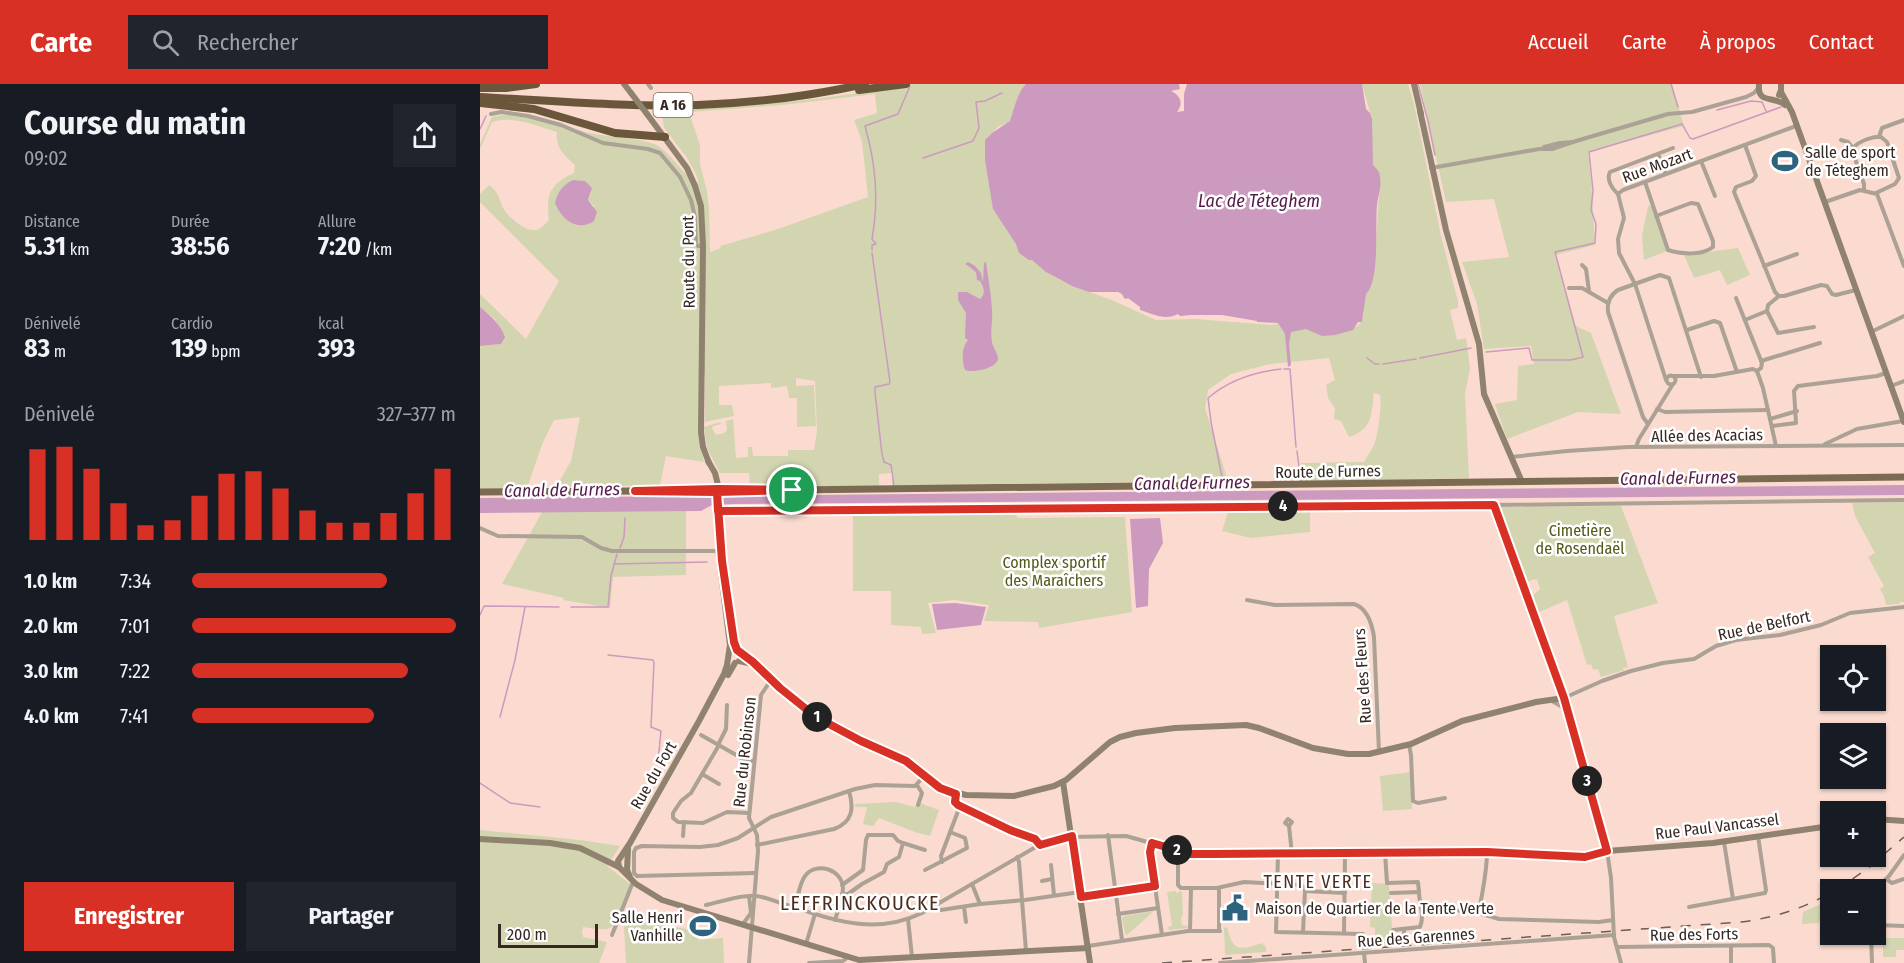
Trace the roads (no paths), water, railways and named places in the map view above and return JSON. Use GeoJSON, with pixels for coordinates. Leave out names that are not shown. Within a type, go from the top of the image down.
{"type":"FeatureCollection","features":[{"type":"Feature","properties":{"kind":"highway"},"geometry":{"type":"LineString","coordinates":[[480,90],[536,84]]}},
{"type":"Feature","properties":{"kind":"highway","name":"A 16"},"geometry":{"type":"LineString","coordinates":[[480,90],[624,99],[682,100],[760,96],[840,84]]}},
{"type":"Feature","properties":{"kind":"highway","name":"A 16"},"geometry":{"type":"LineString","coordinates":[[480,97],[635,105],[681,105],[748,102],[814,94],[865,84]]}},
{"type":"Feature","properties":{"kind":"highway"},"geometry":{"type":"LineString","coordinates":[[814,94],[906,84]]}},
{"type":"Feature","properties":{"kind":"highway"},"geometry":{"type":"LineString","coordinates":[[480,103],[529,108],[607,131],[665,137]]}},
{"type":"Feature","properties":{"kind":"highway"},"geometry":{"type":"LineString","coordinates":[[648,135],[653,133],[656,126]]}},
{"type":"Feature","properties":{"kind":"main road","name":"Route du Pont"},"geometry":{"type":"LineString","coordinates":[[624,84],[683,162],[695,186],[702,214],[701,432],[703,449],[716,475],[717,510]]}},
{"type":"Feature","properties":{"kind":"main road"},"geometry":{"type":"LineString","coordinates":[[1412,84],[1418,102],[1440,206],[1479,344],[1484,394],[1522,482]]}},
{"type":"Feature","properties":{"kind":"main road"},"geometry":{"type":"LineString","coordinates":[[1781,84],[1781,92],[1791,110],[1904,421]]}},
{"type":"Feature","properties":{"kind":"main road"},"geometry":{"type":"LineString","coordinates":[[1759,86],[1760,94],[1764,98],[1781,101],[1785,105],[1796,126]]}},
{"type":"Feature","properties":{"kind":"main road"},"geometry":{"type":"LineString","coordinates":[[1774,99],[1781,92]]}},
{"type":"Feature","properties":{"kind":"main road","name":"Route de Furnes"},"geometry":{"type":"LineString","coordinates":[[480,492],[1904,478]]}},
{"type":"Feature","properties":{"kind":"main road"},"geometry":{"type":"LineString","coordinates":[[717,510],[717,550],[725,598],[729,655]]}},
{"type":"Feature","properties":{"kind":"main road"},"geometry":{"type":"LineString","coordinates":[[717,510],[733,639],[738,657]]}},
{"type":"Feature","properties":{"kind":"main road"},"geometry":{"type":"LineString","coordinates":[[729,655],[752,664],[818,718],[906,761],[944,790],[956,794],[1014,796],[1044,789],[1063,782],[1104,746],[1136,733],[1248,725],[1301,745],[1357,755],[1379,753],[1409,745],[1462,721],[1536,702],[1564,698],[1607,851]]}},
{"type":"Feature","properties":{"kind":"main road"},"geometry":{"type":"LineString","coordinates":[[729,655],[738,657]]}},
{"type":"Feature","properties":{"kind":"main road","name":"Rue du Fort"},"geometry":{"type":"LineString","coordinates":[[619,864],[724,675],[729,655]]}},
{"type":"Feature","properties":{"kind":"main road","name":"Rue du Fort"},"geometry":{"type":"LineString","coordinates":[[699,721],[738,657]]}},
{"type":"Feature","properties":{"kind":"main road"},"geometry":{"type":"LineString","coordinates":[[1063,782],[1090,963]]}},
{"type":"Feature","properties":{"kind":"main road"},"geometry":{"type":"LineString","coordinates":[[1886,820],[1904,821]]}},
{"type":"Feature","properties":{"kind":"main road","name":"Rue Paul Vancassel"},"geometry":{"type":"LineString","coordinates":[[1607,851],[1724,841],[1820,827]]}},
{"type":"Feature","properties":{"kind":"main road"},"geometry":{"type":"LineString","coordinates":[[480,840],[569,845],[624,868],[629,863]]}},
{"type":"Feature","properties":{"kind":"main road","name":"Rue du Fort"},"geometry":{"type":"LineString","coordinates":[[629,863],[630,843]]}},
{"type":"Feature","properties":{"kind":"main road"},"geometry":{"type":"LineString","coordinates":[[629,863],[627,872],[634,880]]}},
{"type":"Feature","properties":{"kind":"main road"},"geometry":{"type":"LineString","coordinates":[[619,864],[634,880],[662,900],[862,960],[912,954],[1026,952],[1088,947]]}},
{"type":"Feature","properties":{"kind":"street"},"geometry":{"type":"LineString","coordinates":[[1433,168],[1561,147],[1668,114],[1694,112],[1746,97],[1755,93],[1759,86]]}},
{"type":"Feature","properties":{"kind":"street"},"geometry":{"type":"LineString","coordinates":[[1746,97],[1764,98]]}},
{"type":"Feature","properties":{"kind":"street"},"geometry":{"type":"LineString","coordinates":[[491,114],[501,112],[528,116],[557,123],[603,143],[659,152],[667,159],[684,184],[695,213],[696,244],[703,246]]}},
{"type":"Feature","properties":{"kind":"street"},"geometry":{"type":"LineString","coordinates":[[1879,137],[1882,128],[1904,120]]}},
{"type":"Feature","properties":{"kind":"street","name":"Rue Mozart"},"geometry":{"type":"LineString","coordinates":[[1669,379],[1664,371],[1632,274],[1622,260],[1618,249],[1619,233],[1624,218],[1617,198],[1618,194],[1621,190],[1796,126]]}},
{"type":"Feature","properties":{"kind":"street"},"geometry":{"type":"LineString","coordinates":[[1824,203],[1864,190],[1876,193],[1895,184],[1899,178],[1886,141],[1879,137],[1856,144],[1853,149]]}},
{"type":"Feature","properties":{"kind":"street"},"geometry":{"type":"LineString","coordinates":[[1841,140],[1848,142],[1853,149],[1864,190]]}},
{"type":"Feature","properties":{"kind":"street"},"geometry":{"type":"LineString","coordinates":[[1745,145],[1756,176],[1753,180],[1736,187],[1734,192],[1774,292],[1779,296],[1785,296],[1822,285],[1827,286],[1836,296],[1856,290]]}},
{"type":"Feature","properties":{"kind":"street"},"geometry":{"type":"LineString","coordinates":[[1618,194],[1608,178],[1611,172],[1673,148]]}},
{"type":"Feature","properties":{"kind":"street"},"geometry":{"type":"LineString","coordinates":[[1658,154],[1666,174]]}},
{"type":"Feature","properties":{"kind":"street"},"geometry":{"type":"LineString","coordinates":[[1701,161],[1715,196]]}},
{"type":"Feature","properties":{"kind":"street"},"geometry":{"type":"LineString","coordinates":[[1645,182],[1656,216],[1666,246],[1670,251],[1688,253],[1708,251],[1713,248],[1697,204],[1691,203],[1656,216]]}},
{"type":"Feature","properties":{"kind":"street"},"geometry":{"type":"LineString","coordinates":[[1876,193],[1904,266]]}},
{"type":"Feature","properties":{"kind":"street"},"geometry":{"type":"LineString","coordinates":[[1764,267],[1797,254]]}},
{"type":"Feature","properties":{"kind":"street"},"geometry":{"type":"LineString","coordinates":[[1582,265],[1586,269],[1589,291]]}},
{"type":"Feature","properties":{"kind":"street"},"geometry":{"type":"LineString","coordinates":[[1648,424],[1642,417],[1608,313],[1608,303],[1616,292],[1660,274],[1669,278],[1701,377]]}},
{"type":"Feature","properties":{"kind":"street"},"geometry":{"type":"LineString","coordinates":[[1569,288],[1589,291],[1608,303]]}},
{"type":"Feature","properties":{"kind":"street"},"geometry":{"type":"LineString","coordinates":[[1779,296],[1769,303],[1767,311],[1775,330],[1779,333],[1814,327]]}},
{"type":"Feature","properties":{"kind":"street"},"geometry":{"type":"LineString","coordinates":[[1736,298],[1761,362],[1761,368],[1757,371]]}},
{"type":"Feature","properties":{"kind":"street"},"geometry":{"type":"LineString","coordinates":[[1745,320],[1767,311]]}},
{"type":"Feature","properties":{"kind":"street"},"geometry":{"type":"LineString","coordinates":[[1871,332],[1904,316]]}},
{"type":"Feature","properties":{"kind":"street"},"geometry":{"type":"LineString","coordinates":[[1687,330],[1714,321],[1720,323],[1737,372]]}},
{"type":"Feature","properties":{"kind":"street"},"geometry":{"type":"LineString","coordinates":[[1761,362],[1820,343]]}},
{"type":"Feature","properties":{"kind":"street"},"geometry":{"type":"LineString","coordinates":[[1669,379],[1701,377],[1752,369],[1757,371]]}},
{"type":"Feature","properties":{"kind":"street"},"geometry":{"type":"LineString","coordinates":[[1757,371],[1776,446]]}},
{"type":"Feature","properties":{"kind":"street"},"geometry":{"type":"LineString","coordinates":[[1772,426],[1796,424],[1794,391],[1798,386],[1886,373]]}},
{"type":"Feature","properties":{"kind":"street"},"geometry":{"type":"LineString","coordinates":[[1636,447],[1674,383],[1680,378],[1688,377]]}},
{"type":"Feature","properties":{"kind":"street"},"geometry":{"type":"LineString","coordinates":[[1669,379],[1675,378],[1674,383]]}},
{"type":"Feature","properties":{"kind":"street"},"geometry":{"type":"LineString","coordinates":[[1669,379],[1674,383]]}},
{"type":"Feature","properties":{"kind":"street"},"geometry":{"type":"LineString","coordinates":[[1663,399],[1669,379]]}},
{"type":"Feature","properties":{"kind":"street"},"geometry":{"type":"LineString","coordinates":[[1891,386],[1904,381]]}},
{"type":"Feature","properties":{"kind":"street"},"geometry":{"type":"LineString","coordinates":[[1657,409],[1665,412],[1768,410]]}},
{"type":"Feature","properties":{"kind":"street"},"geometry":{"type":"LineString","coordinates":[[1770,419],[1797,411]]}},
{"type":"Feature","properties":{"kind":"street"},"geometry":{"type":"LineString","coordinates":[[1820,445],[1861,428],[1904,421]]}},
{"type":"Feature","properties":{"kind":"street"},"geometry":{"type":"LineString","coordinates":[[1834,439],[1835,445]]}},
{"type":"Feature","properties":{"kind":"street","name":"Allée des Acacias"},"geometry":{"type":"LineString","coordinates":[[1511,457],[1636,447],[1904,445]]}},
{"type":"Feature","properties":{"kind":"street"},"geometry":{"type":"LineString","coordinates":[[717,510],[1904,500]]}},
{"type":"Feature","properties":{"kind":"street"},"geometry":{"type":"LineString","coordinates":[[1495,505],[1564,698]]}},
{"type":"Feature","properties":{"kind":"street"},"geometry":{"type":"LineString","coordinates":[[480,528],[496,536],[580,536],[587,538],[602,549],[609,550],[717,550],[722,561]]}},
{"type":"Feature","properties":{"kind":"street","name":"Rue des Fleurs"},"geometry":{"type":"LineString","coordinates":[[1248,600],[1275,605],[1352,604],[1364,610],[1374,637],[1379,753]]}},
{"type":"Feature","properties":{"kind":"street","name":"Rue de Belfort"},"geometry":{"type":"LineString","coordinates":[[1564,698],[1631,671],[1694,659],[1716,646],[1734,640],[1780,636],[1821,625],[1847,614],[1904,607]]}},
{"type":"Feature","properties":{"kind":"street","name":"Rue du Robinson"},"geometry":{"type":"LineString","coordinates":[[752,896],[756,873],[757,835],[749,821],[749,813],[761,694],[771,680]]}},
{"type":"Feature","properties":{"kind":"street"},"geometry":{"type":"LineString","coordinates":[[1551,700],[1567,710]]}},
{"type":"Feature","properties":{"kind":"street"},"geometry":{"type":"LineString","coordinates":[[727,705],[726,729],[691,793],[682,799],[673,814],[676,821],[704,822],[727,812],[749,813]]}},
{"type":"Feature","properties":{"kind":"street"},"geometry":{"type":"LineString","coordinates":[[700,735],[745,760],[754,761]]}},
{"type":"Feature","properties":{"kind":"street"},"geometry":{"type":"LineString","coordinates":[[1409,745],[1414,802],[1445,798]]}},
{"type":"Feature","properties":{"kind":"street"},"geometry":{"type":"LineString","coordinates":[[702,774],[719,784]]}},
{"type":"Feature","properties":{"kind":"street"},"geometry":{"type":"LineString","coordinates":[[629,863],[635,850],[640,846],[713,846],[733,840],[772,816],[849,791],[875,785],[917,785],[927,778]]}},
{"type":"Feature","properties":{"kind":"street"},"geometry":{"type":"LineString","coordinates":[[917,785],[922,793],[918,805]]}},
{"type":"Feature","properties":{"kind":"street"},"geometry":{"type":"LineString","coordinates":[[757,845],[840,827],[847,822],[851,813],[849,791]]}},
{"type":"Feature","properties":{"kind":"street"},"geometry":{"type":"LineString","coordinates":[[956,794],[955,802],[960,806],[1010,830],[1035,839],[1040,845]]}},
{"type":"Feature","properties":{"kind":"street"},"geometry":{"type":"LineString","coordinates":[[942,861],[941,856],[960,806]]}},
{"type":"Feature","properties":{"kind":"street"},"geometry":{"type":"LineString","coordinates":[[683,836],[684,822]]}},
{"type":"Feature","properties":{"kind":"street"},"geometry":{"type":"LineString","coordinates":[[1289,826],[1292,854]]}},
{"type":"Feature","properties":{"kind":"street"},"geometry":{"type":"LineString","coordinates":[[925,870],[967,847],[965,838],[950,832]]}},
{"type":"Feature","properties":{"kind":"street"},"geometry":{"type":"LineString","coordinates":[[842,885],[863,870],[868,835],[893,835],[898,841],[926,850]]}},
{"type":"Feature","properties":{"kind":"street"},"geometry":{"type":"LineString","coordinates":[[1108,835],[1122,940]]}},
{"type":"Feature","properties":{"kind":"street"},"geometry":{"type":"LineString","coordinates":[[706,905],[752,896],[855,924],[890,923],[908,919],[1040,845],[1072,836],[1126,836],[1179,851],[1206,854],[1487,852],[1585,857],[1607,851],[1614,935],[1621,963]]}},
{"type":"Feature","properties":{"kind":"street"},"geometry":{"type":"LineString","coordinates":[[1689,907],[1766,893],[1758,836]]}},
{"type":"Feature","properties":{"kind":"street"},"geometry":{"type":"LineString","coordinates":[[1724,841],[1733,899]]}},
{"type":"Feature","properties":{"kind":"street"},"geometry":{"type":"LineString","coordinates":[[842,894],[848,894],[884,872],[886,865],[901,854],[903,843]]}},
{"type":"Feature","properties":{"kind":"street"},"geometry":{"type":"LineString","coordinates":[[1152,843],[1150,852],[1162,935]]}},
{"type":"Feature","properties":{"kind":"street"},"geometry":{"type":"LineString","coordinates":[[1179,851],[1178,886],[1181,888],[1219,888],[1244,882],[1302,885],[1305,891],[1303,932]]}},
{"type":"Feature","properties":{"kind":"street"},"geometry":{"type":"LineString","coordinates":[[1479,913],[1487,852]]}},
{"type":"Feature","properties":{"kind":"street"},"geometry":{"type":"LineString","coordinates":[[1385,853],[1387,883],[1418,882],[1419,902],[1422,906],[1421,927],[1393,930]]}},
{"type":"Feature","properties":{"kind":"street"},"geometry":{"type":"LineString","coordinates":[[1278,854],[1276,932],[1363,934]]}},
{"type":"Feature","properties":{"kind":"street"},"geometry":{"type":"LineString","coordinates":[[1344,854],[1344,933]]}},
{"type":"Feature","properties":{"kind":"street"},"geometry":{"type":"LineString","coordinates":[[1885,879],[1904,855]]}},
{"type":"Feature","properties":{"kind":"street"},"geometry":{"type":"LineString","coordinates":[[1017,857],[1026,952]]}},
{"type":"Feature","properties":{"kind":"street"},"geometry":{"type":"LineString","coordinates":[[1051,866],[1054,895]]}},
{"type":"Feature","properties":{"kind":"street"},"geometry":{"type":"LineString","coordinates":[[795,908],[802,881],[811,870],[822,868],[830,870],[838,875],[842,885],[835,920]]}},
{"type":"Feature","properties":{"kind":"street"},"geometry":{"type":"LineString","coordinates":[[612,935],[634,880],[756,873]]}},
{"type":"Feature","properties":{"kind":"street"},"geometry":{"type":"LineString","coordinates":[[1042,881],[1052,879]]}},
{"type":"Feature","properties":{"kind":"street"},"geometry":{"type":"LineString","coordinates":[[1886,880],[1892,883],[1904,879]]}},
{"type":"Feature","properties":{"kind":"street"},"geometry":{"type":"LineString","coordinates":[[972,884],[980,904]]}},
{"type":"Feature","properties":{"kind":"street"},"geometry":{"type":"LineString","coordinates":[[933,906],[940,910],[1054,895],[1115,892],[1155,886]]}},
{"type":"Feature","properties":{"kind":"street"},"geometry":{"type":"LineString","coordinates":[[1191,888],[1191,931]]}},
{"type":"Feature","properties":{"kind":"street"},"geometry":{"type":"LineString","coordinates":[[1088,947],[1191,931],[1220,931],[1219,888]]}},
{"type":"Feature","properties":{"kind":"street"},"geometry":{"type":"LineString","coordinates":[[1305,891],[1345,893]]}},
{"type":"Feature","properties":{"kind":"street"},"geometry":{"type":"LineString","coordinates":[[1391,893],[1419,892]]}},
{"type":"Feature","properties":{"kind":"street"},"geometry":{"type":"LineString","coordinates":[[742,924],[749,918],[752,896]]}},
{"type":"Feature","properties":{"kind":"street"},"geometry":{"type":"LineString","coordinates":[[749,963],[752,896]]}},
{"type":"Feature","properties":{"kind":"street"},"geometry":{"type":"LineString","coordinates":[[1422,906],[1479,913],[1500,919],[1532,918],[1597,922],[1613,920]]}},
{"type":"Feature","properties":{"kind":"street"},"geometry":{"type":"LineString","coordinates":[[964,907],[966,922]]}},
{"type":"Feature","properties":{"kind":"street"},"geometry":{"type":"LineString","coordinates":[[1118,914],[1158,908]]}},
{"type":"Feature","properties":{"kind":"street"},"geometry":{"type":"LineString","coordinates":[[806,944],[815,914]]}},
{"type":"Feature","properties":{"kind":"street"},"geometry":{"type":"LineString","coordinates":[[908,919],[912,954]]}},
{"type":"Feature","properties":{"kind":"street"},"geometry":{"type":"LineString","coordinates":[[1886,925],[1904,926]]}},
{"type":"Feature","properties":{"kind":"street"},"geometry":{"type":"LineString","coordinates":[[1404,929],[1404,939]]}},
{"type":"Feature","properties":{"kind":"street","name":"Rue des Garennes"},"geometry":{"type":"LineString","coordinates":[[1220,963],[1614,935]]}},
{"type":"Feature","properties":{"kind":"street"},"geometry":{"type":"LineString","coordinates":[[1871,945],[1872,963]]}},
{"type":"Feature","properties":{"kind":"street"},"geometry":{"type":"LineString","coordinates":[[1731,946],[1731,963]]}},
{"type":"Feature","properties":{"kind":"street","name":"Rue des Forts"},"geometry":{"type":"LineString","coordinates":[[1617,947],[1772,946],[1774,963]]}},
{"type":"Feature","properties":{"kind":"street"},"geometry":{"type":"LineString","coordinates":[[1364,953],[1365,963]]}},
{"type":"Feature","properties":{"kind":"street"},"geometry":{"type":"LineString","coordinates":[[809,963],[843,961],[848,957]]}},
{"type":"Feature","properties":{"kind":"water","name":"Lac de Téteghem"},"geometry":{"type":"Polygon","coordinates":[[[1026,84],[1179,84],[1180,89],[1171,91],[1180,100],[1177,112],[1184,111],[1184,94],[1187,84],[1362,84],[1366,109],[1372,119],[1373,165],[1377,169],[1381,184],[1377,205],[1375,265],[1366,294],[1362,322],[1358,322],[1353,330],[1335,335],[1322,336],[1306,329],[1291,332],[1289,344],[1291,365],[1288,367],[1285,334],[1278,323],[1257,322],[1222,315],[1180,316],[1178,314],[1164,317],[1154,315],[1140,310],[1140,307],[1118,292],[1089,292],[1072,286],[1046,272],[1019,253],[1016,244],[993,209],[985,160],[985,140],[1010,121],[1018,97],[1026,84]]]}},
{"type":"Feature","properties":{"kind":"water"},"geometry":{"type":"Polygon","coordinates":[[[573,180],[585,181],[592,188],[588,200],[597,212],[594,221],[588,224],[576,225],[566,219],[555,203],[561,189],[573,180]]]}},
{"type":"Feature","properties":{"kind":"water"},"geometry":{"type":"Polygon","coordinates":[[[968,262],[981,273],[983,282],[984,263],[986,262],[992,309],[991,338],[998,359],[989,368],[973,371],[965,370],[963,362],[963,350],[968,340],[965,338],[966,313],[958,300],[958,292],[967,292],[980,299],[984,290],[980,281],[977,280],[976,272],[965,264],[968,262]]]}},
{"type":"Feature","properties":{"kind":"water"},"geometry":{"type":"Polygon","coordinates":[[[480,307],[501,328],[505,337],[501,344],[480,346],[480,307]]]}},
{"type":"Feature","properties":{"kind":"water"},"geometry":{"type":"Polygon","coordinates":[[[1904,485],[1904,495],[735,504],[712,505],[701,511],[480,513],[480,498],[1904,485]]]}},
{"type":"Feature","properties":{"kind":"water"},"geometry":{"type":"Polygon","coordinates":[[[1160,518],[1163,543],[1149,569],[1148,606],[1136,608],[1130,519],[1160,518]]]}},
{"type":"Feature","properties":{"kind":"water"},"geometry":{"type":"Polygon","coordinates":[[[955,603],[986,607],[981,625],[937,630],[932,604],[955,603]]]}},
{"type":"Feature","properties":{"kind":"waterway"},"geometry":{"type":"LineString","coordinates":[[1418,84],[1435,155]]}},
{"type":"Feature","properties":{"kind":"waterway"},"geometry":{"type":"LineString","coordinates":[[1671,84],[1678,107]]}},
{"type":"Feature","properties":{"kind":"waterway"},"geometry":{"type":"LineString","coordinates":[[872,250],[872,245],[876,244],[872,239],[875,182],[865,126],[898,114],[910,86]]}},
{"type":"Feature","properties":{"kind":"waterway"},"geometry":{"type":"LineString","coordinates":[[923,158],[973,141],[979,128],[976,102],[985,101],[1002,93]]}},
{"type":"Feature","properties":{"kind":"waterway"},"geometry":{"type":"LineString","coordinates":[[1717,110],[1751,101],[1762,102],[1766,111]]}},
{"type":"Feature","properties":{"kind":"waterway"},"geometry":{"type":"LineString","coordinates":[[1486,352],[1529,348],[1532,360],[1571,360],[1583,357],[1555,252],[1595,243],[1596,224],[1591,210],[1593,191],[1589,152],[1682,124],[1690,138],[1693,139],[1781,107]]}},
{"type":"Feature","properties":{"kind":"waterway"},"geometry":{"type":"LineString","coordinates":[[480,129],[486,116]]}},
{"type":"Feature","properties":{"kind":"waterway"},"geometry":{"type":"LineString","coordinates":[[872,253],[890,382],[875,387],[875,393],[882,454],[884,462],[891,465],[894,486]]}},
{"type":"Feature","properties":{"kind":"waterway"},"geometry":{"type":"LineString","coordinates":[[1420,358],[1471,348]]}},
{"type":"Feature","properties":{"kind":"waterway"},"geometry":{"type":"LineString","coordinates":[[1367,358],[1379,364]]}},
{"type":"Feature","properties":{"kind":"waterway"},"geometry":{"type":"LineString","coordinates":[[1383,364],[1416,359]]}},
{"type":"Feature","properties":{"kind":"waterway","name":"Canal de Furnes"},"geometry":{"type":"LineString","coordinates":[[1223,482],[1208,398],[1224,386],[1242,378],[1281,369]]}},
{"type":"Feature","properties":{"kind":"waterway"},"geometry":{"type":"LineString","coordinates":[[1284,369],[1290,369],[1296,447]]}},
{"type":"Feature","properties":{"kind":"waterway"},"geometry":{"type":"LineString","coordinates":[[1297,451],[1301,482]]}},
{"type":"Feature","properties":{"kind":"waterway"},"geometry":{"type":"LineString","coordinates":[[620,548],[624,537],[625,518]]}},
{"type":"Feature","properties":{"kind":"waterway"},"geometry":{"type":"LineString","coordinates":[[571,607],[608,607],[611,576],[617,554]]}},
{"type":"Feature","properties":{"kind":"waterway"},"geometry":{"type":"LineString","coordinates":[[614,564],[707,562]]}},
{"type":"Feature","properties":{"kind":"waterway"},"geometry":{"type":"LineString","coordinates":[[480,615],[484,606],[559,607]]}},
{"type":"Feature","properties":{"kind":"waterway"},"geometry":{"type":"LineString","coordinates":[[500,717],[515,660],[525,607]]}},
{"type":"Feature","properties":{"kind":"waterway"},"geometry":{"type":"LineString","coordinates":[[608,655],[653,660],[654,662],[651,727],[661,731],[658,762]]}},
{"type":"Feature","properties":{"kind":"waterway"},"geometry":{"type":"LineString","coordinates":[[480,783],[510,803],[540,807]]}},
{"type":"Feature","properties":{"kind":"railway"},"geometry":{"type":"LineString","coordinates":[[1852,879],[1904,837]]}},
{"type":"Feature","properties":{"kind":"railway"},"geometry":{"type":"LineString","coordinates":[[1162,963],[1741,922],[1787,912],[1820,898]]}},
{"type":"Feature","properties":{"kind":"place","name":"Salle de sport de Téteghem"},"geometry":{"type":"Point","coordinates":[1785,161]}},
{"type":"Feature","properties":{"kind":"place","name":"Maison de Quartier de la Tente Verte"},"geometry":{"type":"Point","coordinates":[1235,908]}},
{"type":"Feature","properties":{"kind":"place","name":"Salle Henri Vanhille"},"geometry":{"type":"Point","coordinates":[703,926]}},
{"type":"Feature","properties":{"kind":"district","name":"TENTE VERTE"},"geometry":{"type":"Point","coordinates":[1318,882]}},
{"type":"Feature","properties":{"kind":"district","name":"LEFFRINCKOUCKE"},"geometry":{"type":"Point","coordinates":[860,903]}},
{"type":"Feature","properties":{"kind":"park label","name":"Cimetière de Rosendaël"},"geometry":{"type":"Point","coordinates":[1580,539]}},
{"type":"Feature","properties":{"kind":"park label","name":"Complex sportif des Maraîchers"},"geometry":{"type":"Point","coordinates":[1054,571]}}]}
